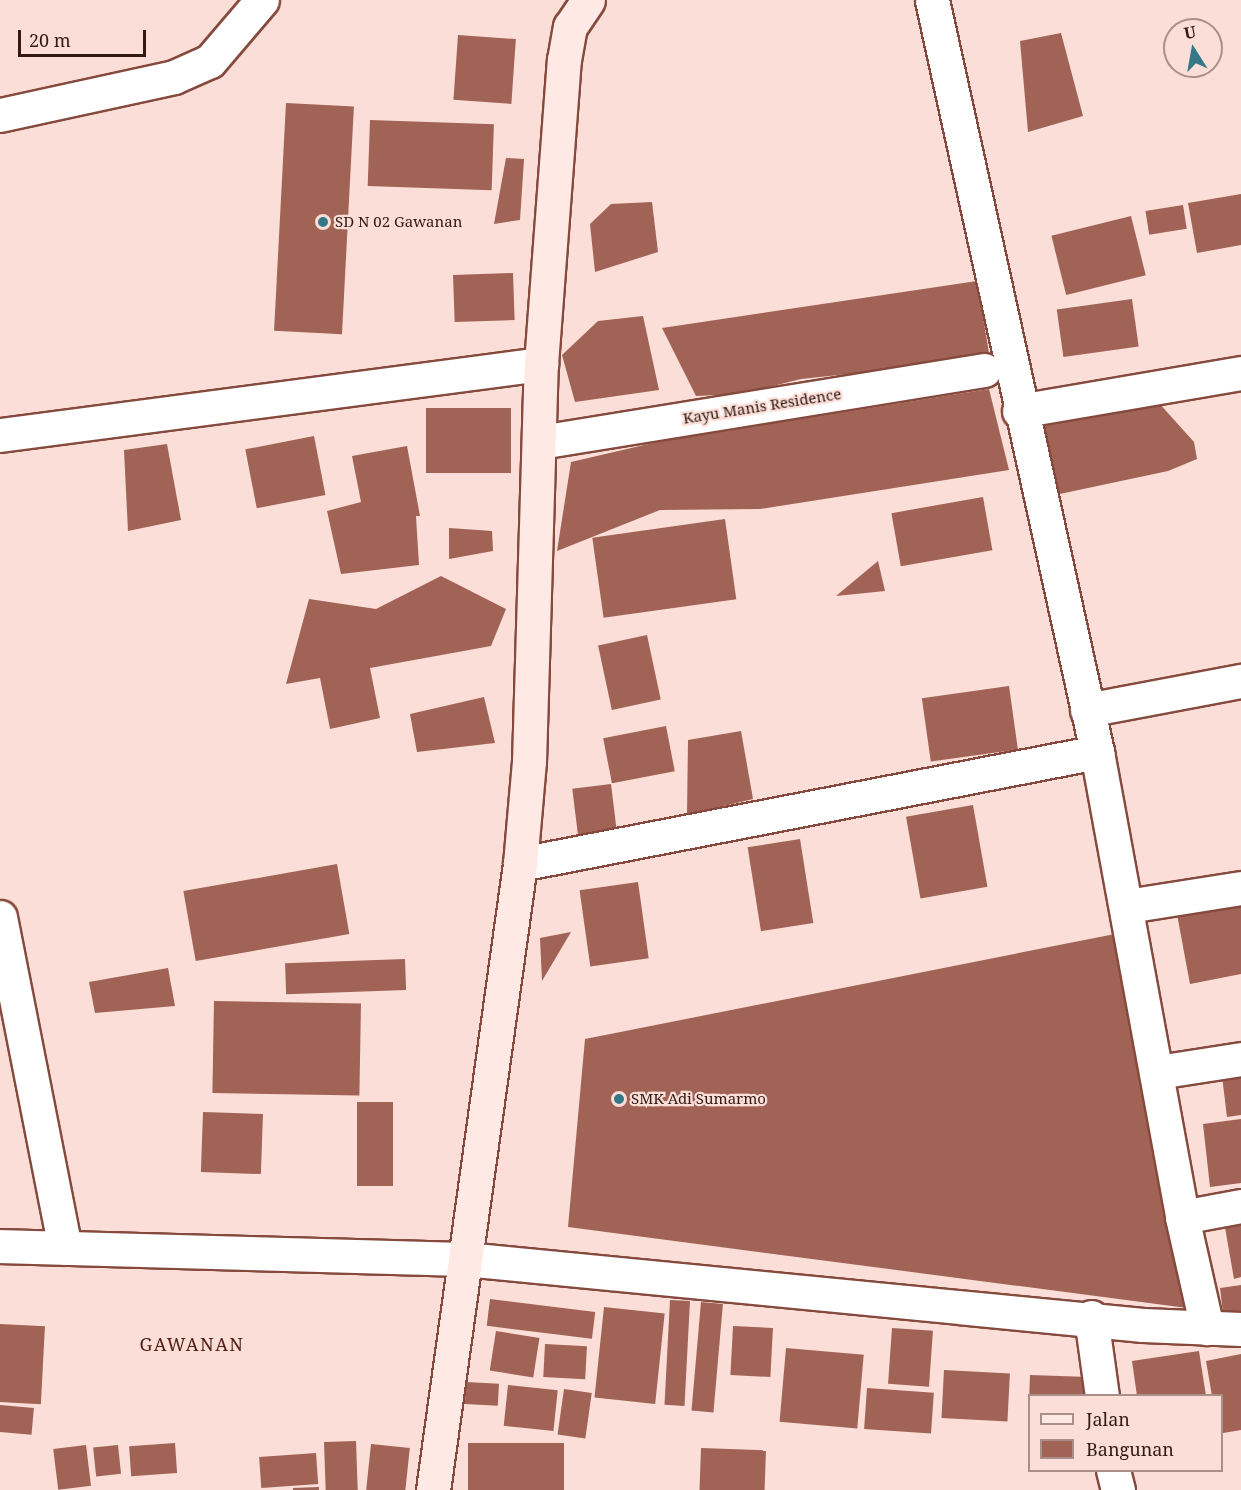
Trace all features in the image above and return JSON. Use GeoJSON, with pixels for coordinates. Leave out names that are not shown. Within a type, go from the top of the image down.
{"type":"FeatureCollection","features":[{"type":"Feature","properties":{"kind":"street"},"geometry":{"type":"LineString","coordinates":[[0,115],[174,77],[210,61],[262,0]]}},
{"type":"Feature","properties":{"kind":"street"},"geometry":{"type":"LineString","coordinates":[[932,0],[1019,411],[1097,752],[1158,1072],[1182,1217],[1207,1328]]}},
{"type":"Feature","properties":{"kind":"street"},"geometry":{"type":"LineString","coordinates":[[433,1490],[520,864],[529,762],[541,364],[564,60],[570,27],[579,1]]}},
{"type":"Feature","properties":{"kind":"street"},"geometry":{"type":"LineString","coordinates":[[0,435],[541,364]]}},
{"type":"Feature","properties":{"kind":"street","name":"Kayu Manis Residence"},"geometry":{"type":"LineString","coordinates":[[540,442],[984,370]]}},
{"type":"Feature","properties":{"kind":"street"},"geometry":{"type":"LineString","coordinates":[[1019,411],[1241,373]]}},
{"type":"Feature","properties":{"kind":"street"},"geometry":{"type":"LineString","coordinates":[[1087,710],[1241,681]]}},
{"type":"Feature","properties":{"kind":"street"},"geometry":{"type":"LineString","coordinates":[[520,864],[1097,752]]}},
{"type":"Feature","properties":{"kind":"street"},"geometry":{"type":"LineString","coordinates":[[1126,906],[1241,888]]}},
{"type":"Feature","properties":{"kind":"street"},"geometry":{"type":"LineString","coordinates":[[0,917],[65,1248]]}},
{"type":"Feature","properties":{"kind":"street"},"geometry":{"type":"LineString","coordinates":[[1158,1072],[1241,1059]]}},
{"type":"Feature","properties":{"kind":"street"},"geometry":{"type":"LineString","coordinates":[[1182,1217],[1241,1206]]}},
{"type":"Feature","properties":{"kind":"street"},"geometry":{"type":"LineString","coordinates":[[0,1246],[465,1259],[1091,1317],[1143,1325],[1241,1329]]}},
{"type":"Feature","properties":{"kind":"street"},"geometry":{"type":"LineString","coordinates":[[1091,1317],[1102,1394]]}},
{"type":"Feature","properties":{"kind":"street"},"geometry":{"type":"LineString","coordinates":[[1114,1472],[1118,1490]]}},
{"type":"Feature","properties":{"kind":"building"},"geometry":{"type":"Polygon","coordinates":[[[1061,33],[1083,116],[1028,132],[1020,41],[1061,33]]]}},
{"type":"Feature","properties":{"kind":"building"},"geometry":{"type":"Polygon","coordinates":[[[458,35],[516,39],[511,104],[453,100],[458,35]]]}},
{"type":"Feature","properties":{"kind":"building"},"geometry":{"type":"Polygon","coordinates":[[[286,103],[354,107],[342,334],[274,331],[286,103]]]}},
{"type":"Feature","properties":{"kind":"building"},"geometry":{"type":"Polygon","coordinates":[[[370,120],[494,124],[492,190],[368,186],[370,120]]]}},
{"type":"Feature","properties":{"kind":"building"},"geometry":{"type":"Polygon","coordinates":[[[506,158],[524,159],[520,220],[494,224],[506,158]]]}},
{"type":"Feature","properties":{"kind":"building"},"geometry":{"type":"Polygon","coordinates":[[[1241,194],[1241,245],[1197,253],[1188,203],[1241,194]]]}},
{"type":"Feature","properties":{"kind":"building"},"geometry":{"type":"Polygon","coordinates":[[[652,202],[658,252],[595,272],[590,224],[611,204],[652,202]]]}},
{"type":"Feature","properties":{"kind":"building"},"geometry":{"type":"Polygon","coordinates":[[[1183,205],[1187,229],[1149,235],[1145,211],[1183,205]]]}},
{"type":"Feature","properties":{"kind":"building"},"geometry":{"type":"Polygon","coordinates":[[[1131,216],[1146,275],[1066,295],[1051,236],[1131,216]]]}},
{"type":"Feature","properties":{"kind":"building"},"geometry":{"type":"Polygon","coordinates":[[[513,273],[515,320],[455,322],[453,275],[513,273]]]}},
{"type":"Feature","properties":{"kind":"building"},"geometry":{"type":"Polygon","coordinates":[[[977,281],[990,359],[801,379],[741,394],[696,396],[662,328],[977,281]]]}},
{"type":"Feature","properties":{"kind":"building"},"geometry":{"type":"Polygon","coordinates":[[[1132,299],[1139,347],[1063,357],[1057,310],[1132,299]]]}},
{"type":"Feature","properties":{"kind":"building"},"geometry":{"type":"Polygon","coordinates":[[[643,316],[659,390],[575,402],[562,355],[598,321],[643,316]]]}},
{"type":"Feature","properties":{"kind":"building"},"geometry":{"type":"Polygon","coordinates":[[[989,389],[1009,470],[760,509],[660,510],[557,551],[571,462],[657,442],[989,389]]]}},
{"type":"Feature","properties":{"kind":"building"},"geometry":{"type":"Polygon","coordinates":[[[1158,402],[1194,442],[1197,459],[1168,471],[1055,495],[1034,423],[1158,402]]]}},
{"type":"Feature","properties":{"kind":"building"},"geometry":{"type":"Polygon","coordinates":[[[426,408],[511,408],[511,473],[426,473],[426,408]]]}},
{"type":"Feature","properties":{"kind":"building"},"geometry":{"type":"Polygon","coordinates":[[[314,436],[325,495],[257,508],[245,449],[314,436]]]}},
{"type":"Feature","properties":{"kind":"building"},"geometry":{"type":"Polygon","coordinates":[[[167,444],[181,520],[128,531],[124,450],[167,444]]]}},
{"type":"Feature","properties":{"kind":"building"},"geometry":{"type":"Polygon","coordinates":[[[407,446],[420,516],[416,516],[419,565],[341,574],[327,511],[361,502],[352,456],[407,446]]]}},
{"type":"Feature","properties":{"kind":"building"},"geometry":{"type":"Polygon","coordinates":[[[983,497],[992,550],[901,566],[891,513],[983,497]]]}},
{"type":"Feature","properties":{"kind":"building"},"geometry":{"type":"Polygon","coordinates":[[[725,519],[736,599],[604,618],[592,538],[725,519]]]}},
{"type":"Feature","properties":{"kind":"building"},"geometry":{"type":"Polygon","coordinates":[[[449,528],[492,531],[493,551],[449,559],[449,528]]]}},
{"type":"Feature","properties":{"kind":"building"},"geometry":{"type":"Polygon","coordinates":[[[878,561],[885,591],[836,596],[878,561]]]}},
{"type":"Feature","properties":{"kind":"building"},"geometry":{"type":"Polygon","coordinates":[[[441,576],[506,609],[491,646],[370,668],[380,718],[330,729],[320,678],[286,684],[309,599],[376,609],[441,576]]]}},
{"type":"Feature","properties":{"kind":"building"},"geometry":{"type":"Polygon","coordinates":[[[647,635],[661,700],[612,710],[598,645],[647,635]]]}},
{"type":"Feature","properties":{"kind":"building"},"geometry":{"type":"Polygon","coordinates":[[[1009,686],[1018,749],[931,762],[922,698],[1009,686]]]}},
{"type":"Feature","properties":{"kind":"building"},"geometry":{"type":"Polygon","coordinates":[[[484,697],[495,743],[417,752],[410,714],[484,697]]]}},
{"type":"Feature","properties":{"kind":"building"},"geometry":{"type":"Polygon","coordinates":[[[666,726],[675,771],[612,783],[603,738],[666,726]]]}},
{"type":"Feature","properties":{"kind":"building"},"geometry":{"type":"Polygon","coordinates":[[[741,731],[753,799],[687,815],[688,740],[741,731]]]}},
{"type":"Feature","properties":{"kind":"building"},"geometry":{"type":"Polygon","coordinates":[[[611,784],[617,834],[578,838],[572,789],[611,784]]]}},
{"type":"Feature","properties":{"kind":"building"},"geometry":{"type":"Polygon","coordinates":[[[973,805],[987,887],[920,899],[906,817],[973,805]]]}},
{"type":"Feature","properties":{"kind":"building"},"geometry":{"type":"Polygon","coordinates":[[[800,839],[813,923],[761,931],[748,847],[800,839]]]}},
{"type":"Feature","properties":{"kind":"building"},"geometry":{"type":"Polygon","coordinates":[[[337,864],[349,934],[196,961],[183,891],[337,864]]]}},
{"type":"Feature","properties":{"kind":"building"},"geometry":{"type":"Polygon","coordinates":[[[638,882],[649,958],[590,966],[580,890],[638,882]]]}},
{"type":"Feature","properties":{"kind":"building"},"geometry":{"type":"Polygon","coordinates":[[[1241,897],[1241,974],[1190,984],[1176,909],[1241,897]]]}},
{"type":"Feature","properties":{"kind":"building"},"geometry":{"type":"Polygon","coordinates":[[[571,932],[542,981],[540,938],[571,932]]]}},
{"type":"Feature","properties":{"kind":"building"},"geometry":{"type":"Polygon","coordinates":[[[1120,933],[1187,1308],[568,1227],[585,1039],[1120,933]]]}},
{"type":"Feature","properties":{"kind":"building"},"geometry":{"type":"Polygon","coordinates":[[[405,959],[406,990],[286,994],[285,963],[405,959]]]}},
{"type":"Feature","properties":{"kind":"building"},"geometry":{"type":"Polygon","coordinates":[[[168,968],[175,1006],[95,1013],[89,982],[168,968]]]}},
{"type":"Feature","properties":{"kind":"building"},"geometry":{"type":"Polygon","coordinates":[[[214,1001],[361,1004],[359,1096],[212,1093],[214,1001]]]}},
{"type":"Feature","properties":{"kind":"building"},"geometry":{"type":"Polygon","coordinates":[[[1241,1073],[1241,1115],[1227,1117],[1222,1076],[1241,1073]]]}},
{"type":"Feature","properties":{"kind":"building"},"geometry":{"type":"Polygon","coordinates":[[[357,1102],[393,1102],[393,1186],[357,1186],[357,1102]]]}},
{"type":"Feature","properties":{"kind":"building"},"geometry":{"type":"Polygon","coordinates":[[[203,1112],[263,1114],[261,1174],[201,1172],[203,1112]]]}},
{"type":"Feature","properties":{"kind":"building"},"geometry":{"type":"Polygon","coordinates":[[[1241,1119],[1241,1183],[1210,1187],[1203,1124],[1241,1119]]]}},
{"type":"Feature","properties":{"kind":"building"},"geometry":{"type":"Polygon","coordinates":[[[1241,1213],[1241,1277],[1234,1279],[1223,1216],[1241,1213]]]}},
{"type":"Feature","properties":{"kind":"building"},"geometry":{"type":"Polygon","coordinates":[[[1241,1285],[1241,1321],[1224,1322],[1220,1288],[1241,1285]]]}},
{"type":"Feature","properties":{"kind":"building"},"geometry":{"type":"Polygon","coordinates":[[[490,1299],[595,1312],[592,1339],[487,1326],[490,1299]]]}},
{"type":"Feature","properties":{"kind":"building"},"geometry":{"type":"Polygon","coordinates":[[[670,1300],[690,1301],[684,1406],[665,1405],[670,1300]]]}},
{"type":"Feature","properties":{"kind":"building"},"geometry":{"type":"Polygon","coordinates":[[[701,1302],[723,1304],[713,1413],[692,1411],[701,1302]]]}},
{"type":"Feature","properties":{"kind":"building"},"geometry":{"type":"Polygon","coordinates":[[[604,1307],[665,1313],[655,1404],[594,1398],[604,1307]]]}},
{"type":"Feature","properties":{"kind":"building"},"geometry":{"type":"Polygon","coordinates":[[[0,1324],[45,1326],[41,1404],[0,1402],[0,1324]]]}},
{"type":"Feature","properties":{"kind":"building"},"geometry":{"type":"Polygon","coordinates":[[[733,1326],[773,1328],[770,1377],[730,1375],[733,1326]]]}},
{"type":"Feature","properties":{"kind":"building"},"geometry":{"type":"Polygon","coordinates":[[[892,1328],[933,1331],[929,1387],[888,1384],[892,1328]]]}},
{"type":"Feature","properties":{"kind":"building"},"geometry":{"type":"Polygon","coordinates":[[[496,1331],[539,1338],[533,1377],[490,1371],[496,1331]]]}},
{"type":"Feature","properties":{"kind":"building"},"geometry":{"type":"Polygon","coordinates":[[[545,1344],[587,1346],[585,1379],[543,1377],[545,1344]]]}},
{"type":"Feature","properties":{"kind":"building"},"geometry":{"type":"Polygon","coordinates":[[[786,1348],[864,1355],[857,1429],[780,1422],[786,1348]]]}},
{"type":"Feature","properties":{"kind":"building"},"geometry":{"type":"Polygon","coordinates":[[[1199,1351],[1206,1394],[1137,1394],[1132,1361],[1199,1351]]]}},
{"type":"Feature","properties":{"kind":"building"},"geometry":{"type":"Polygon","coordinates":[[[1241,1354],[1241,1430],[1223,1433],[1223,1394],[1212,1394],[1206,1361],[1241,1354]]]}},
{"type":"Feature","properties":{"kind":"building"},"geometry":{"type":"Polygon","coordinates":[[[944,1370],[1010,1373],[1007,1421],[941,1418],[944,1370]]]}},
{"type":"Feature","properties":{"kind":"building"},"geometry":{"type":"Polygon","coordinates":[[[1030,1375],[1096,1377],[1095,1394],[1029,1394],[1030,1375]]]}},
{"type":"Feature","properties":{"kind":"building"},"geometry":{"type":"Polygon","coordinates":[[[466,1382],[499,1384],[498,1406],[465,1404],[466,1382]]]}},
{"type":"Feature","properties":{"kind":"building"},"geometry":{"type":"Polygon","coordinates":[[[508,1385],[558,1390],[553,1431],[504,1426],[508,1385]]]}},
{"type":"Feature","properties":{"kind":"building"},"geometry":{"type":"Polygon","coordinates":[[[867,1388],[934,1393],[931,1434],[864,1429],[867,1388]]]}},
{"type":"Feature","properties":{"kind":"building"},"geometry":{"type":"Polygon","coordinates":[[[564,1389],[592,1393],[585,1438],[558,1435],[564,1389]]]}},
{"type":"Feature","properties":{"kind":"building"},"geometry":{"type":"Polygon","coordinates":[[[0,1405],[34,1408],[32,1435],[0,1432],[0,1405]]]}},
{"type":"Feature","properties":{"kind":"building"},"geometry":{"type":"Polygon","coordinates":[[[356,1441],[358,1490],[326,1490],[324,1442],[356,1441]]]}},
{"type":"Feature","properties":{"kind":"building"},"geometry":{"type":"Polygon","coordinates":[[[175,1443],[177,1473],[131,1476],[129,1446],[175,1443]]]}},
{"type":"Feature","properties":{"kind":"building"},"geometry":{"type":"Polygon","coordinates":[[[468,1443],[564,1443],[564,1490],[468,1490],[468,1443]]]}},
{"type":"Feature","properties":{"kind":"building"},"geometry":{"type":"Polygon","coordinates":[[[371,1444],[410,1448],[405,1490],[366,1490],[371,1444]]]}},
{"type":"Feature","properties":{"kind":"building"},"geometry":{"type":"Polygon","coordinates":[[[86,1445],[91,1486],[58,1490],[53,1449],[86,1445]]]}},
{"type":"Feature","properties":{"kind":"building"},"geometry":{"type":"Polygon","coordinates":[[[118,1445],[121,1474],[96,1476],[93,1448],[118,1445]]]}},
{"type":"Feature","properties":{"kind":"building"},"geometry":{"type":"Polygon","coordinates":[[[701,1448],[766,1450],[765,1490],[700,1490],[701,1448]]]}},
{"type":"Feature","properties":{"kind":"building"},"geometry":{"type":"Polygon","coordinates":[[[316,1453],[318,1484],[261,1488],[259,1457],[316,1453]]]}},
{"type":"Feature","properties":{"kind":"building"},"geometry":{"type":"Polygon","coordinates":[[[319,1487],[319,1490],[293,1490],[293,1488],[319,1487]]]}},
{"type":"Feature","properties":{"kind":"place","name":"SD N 02 Gawanan"},"geometry":{"type":"Point","coordinates":[323,222]}},
{"type":"Feature","properties":{"kind":"place","name":"SMK Adi Sumarmo"},"geometry":{"type":"Point","coordinates":[619,1099]}},
{"type":"Feature","properties":{"kind":"district","name":"GAWANAN"},"geometry":{"type":"Point","coordinates":[192,1344]}}]}
